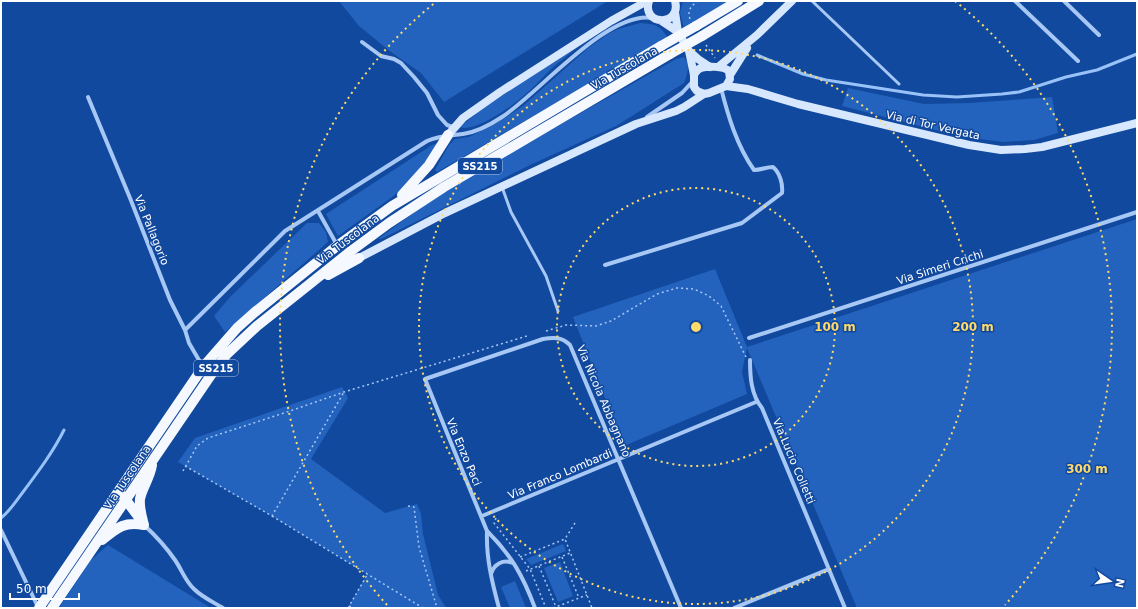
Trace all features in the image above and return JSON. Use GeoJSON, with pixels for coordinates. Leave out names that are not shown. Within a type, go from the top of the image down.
{"type":"FeatureCollection","features":[{"type":"Feature","properties":{"kind":"main road","name":"Via Tuscolana"},"geometry":{"type":"LineString","coordinates":[[39,608],[204,367],[228,338],[250,317],[337,246],[392,206],[738,1]]}},
{"type":"Feature","properties":{"kind":"main road","name":"Via Tuscolana"},"geometry":{"type":"LineString","coordinates":[[52,608],[227,354],[257,326],[363,241],[429,197],[759,1]]}},
{"type":"Feature","properties":{"kind":"main road"},"geometry":{"type":"LineString","coordinates":[[392,206],[426,169],[451,131]]}},
{"type":"Feature","properties":{"kind":"main road"},"geometry":{"type":"LineString","coordinates":[[298,292],[359,258]]}},
{"type":"Feature","properties":{"kind":"main road"},"geometry":{"type":"LineString","coordinates":[[144,525],[140,507],[140,498],[150,475],[152,461]]}},
{"type":"Feature","properties":{"kind":"main road"},"geometry":{"type":"LineString","coordinates":[[120,490],[125,501],[144,525]]}},
{"type":"Feature","properties":{"kind":"main road"},"geometry":{"type":"LineString","coordinates":[[90,551],[121,526],[130,523],[144,525]]}},
{"type":"Feature","properties":{"kind":"street"},"geometry":{"type":"LineString","coordinates":[[185,330],[285,231],[418,146],[451,131],[467,115],[611,20],[648,1],[649,12],[680,36]]}},
{"type":"Feature","properties":{"kind":"street"},"geometry":{"type":"LineString","coordinates":[[689,51],[694,77],[694,87],[697,91],[704,94],[723,87],[729,82],[730,76],[742,55],[757,36],[792,1]]}},
{"type":"Feature","properties":{"kind":"street"},"geometry":{"type":"LineString","coordinates":[[1015,1],[1078,61]]}},
{"type":"Feature","properties":{"kind":"street"},"geometry":{"type":"LineString","coordinates":[[1064,1],[1099,35]]}},
{"type":"Feature","properties":{"kind":"street"},"geometry":{"type":"LineString","coordinates":[[362,42],[381,56],[394,59],[401,63],[427,93],[438,115],[448,125],[451,131],[463,134],[475,131],[507,114],[579,52],[607,31],[635,19],[647,17],[657,19],[670,18],[675,5]]}},
{"type":"Feature","properties":{"kind":"street"},"geometry":{"type":"LineString","coordinates":[[675,5],[680,36],[689,51],[698,60],[714,67]]}},
{"type":"Feature","properties":{"kind":"street"},"geometry":{"type":"LineString","coordinates":[[714,67],[757,36]]}},
{"type":"Feature","properties":{"kind":"street"},"geometry":{"type":"LineString","coordinates":[[694,77],[695,72],[700,68],[714,67],[726,69],[730,76],[748,89]]}},
{"type":"Feature","properties":{"kind":"street","name":"Via Tuscolana"},"geometry":{"type":"LineString","coordinates":[[636,124],[682,93],[694,77]]}},
{"type":"Feature","properties":{"kind":"street"},"geometry":{"type":"LineString","coordinates":[[605,265],[742,223],[782,193],[782,186],[776,170],[773,167],[754,170],[748,161],[732,127],[723,87]]}},
{"type":"Feature","properties":{"kind":"street","name":"Via di Tor Vergata"},"geometry":{"type":"LineString","coordinates":[[723,87],[748,89],[798,104],[969,146],[992,150],[1020,150],[1042,147],[1137,123]]}},
{"type":"Feature","properties":{"kind":"street","name":"Via Tuscolana"},"geometry":{"type":"LineString","coordinates":[[359,258],[445,213],[636,124],[676,111],[692,103],[704,94]]}},
{"type":"Feature","properties":{"kind":"street","name":"Via Pallagorio"},"geometry":{"type":"LineString","coordinates":[[88,97],[170,300],[190,343],[204,367]]}},
{"type":"Feature","properties":{"kind":"street"},"geometry":{"type":"LineString","coordinates":[[318,211],[337,246]]}},
{"type":"Feature","properties":{"kind":"street","name":"Via Simeri Crichi"},"geometry":{"type":"LineString","coordinates":[[749,338],[1137,212]]}},
{"type":"Feature","properties":{"kind":"street","name":"Via Nicola Abbagnano"},"geometry":{"type":"LineString","coordinates":[[425,379],[543,339],[559,338],[570,345],[681,608]]}},
{"type":"Feature","properties":{"kind":"street","name":"Via Lucio Colletti"},"geometry":{"type":"LineString","coordinates":[[750,360],[750,378],[756,402],[762,408],[845,608]]}},
{"type":"Feature","properties":{"kind":"street","name":"Via Enzo Paci"},"geometry":{"type":"LineString","coordinates":[[425,379],[488,531],[499,542],[515,564],[535,608]]}},
{"type":"Feature","properties":{"kind":"street","name":"Via Franco Lombardi"},"geometry":{"type":"LineString","coordinates":[[482,516],[756,402]]}},
{"type":"Feature","properties":{"kind":"street"},"geometry":{"type":"LineString","coordinates":[[144,525],[168,550],[184,578],[194,590],[223,608]]}},
{"type":"Feature","properties":{"kind":"street"},"geometry":{"type":"LineString","coordinates":[[1,530],[39,608]]}},
{"type":"Feature","properties":{"kind":"street","name":"Via Enzo Paci"},"geometry":{"type":"LineString","coordinates":[[488,531],[486,548],[490,575],[499,608]]}},
{"type":"Feature","properties":{"kind":"street"},"geometry":{"type":"LineString","coordinates":[[490,575],[492,570],[500,562],[505,561],[515,564]]}},
{"type":"Feature","properties":{"kind":"street"},"geometry":{"type":"LineString","coordinates":[[734,608],[829,569]]}},
{"type":"Feature","properties":{"kind":"lane"},"geometry":{"type":"LineString","coordinates":[[812,1],[899,84]]}},
{"type":"Feature","properties":{"kind":"lane"},"geometry":{"type":"LineString","coordinates":[[502,187],[511,212],[546,276],[558,311]]}},
{"type":"Feature","properties":{"kind":"path"},"geometry":{"type":"LineString","coordinates":[[272,516],[344,392]]}},
{"type":"Feature","properties":{"kind":"path"},"geometry":{"type":"LineString","coordinates":[[185,466],[272,516],[423,608]]}},
{"type":"Feature","properties":{"kind":"path"},"geometry":{"type":"LineString","coordinates":[[408,506],[414,506],[419,547],[437,608]]}},
{"type":"Feature","properties":{"kind":"path"},"geometry":{"type":"LineString","coordinates":[[497,514],[494,523],[530,570],[546,608]]}},
{"type":"Feature","properties":{"kind":"path"},"geometry":{"type":"LineString","coordinates":[[520,557],[565,539],[575,523]]}},
{"type":"Feature","properties":{"kind":"path"},"geometry":{"type":"LineString","coordinates":[[565,539],[592,608]]}},
{"type":"Feature","properties":{"kind":"path"},"geometry":{"type":"LineString","coordinates":[[520,574],[571,553]]}},
{"type":"Feature","properties":{"kind":"path"},"geometry":{"type":"LineString","coordinates":[[562,556],[579,598]]}},
{"type":"Feature","properties":{"kind":"path"},"geometry":{"type":"LineString","coordinates":[[539,566],[554,608],[587,595]]}},
{"type":"Feature","properties":{"kind":"path"},"geometry":{"type":"LineString","coordinates":[[353,608],[348,607],[368,575]]}},
{"type":"Feature","properties":{"kind":"shaded area"},"geometry":{"type":"Polygon","coordinates":[[[339,1],[608,1],[444,102],[421,73],[391,52],[359,26],[339,1]]]}},
{"type":"Feature","properties":{"kind":"shaded area"},"geometry":{"type":"Polygon","coordinates":[[[683,1],[729,1],[684,28],[680,13],[683,1]]]}},
{"type":"Feature","properties":{"kind":"shaded area"},"geometry":{"type":"Polygon","coordinates":[[[640,23],[657,26],[668,38],[437,172],[435,170],[449,145],[455,139],[469,137],[497,123],[523,106],[587,49],[608,34],[618,29],[640,23]]]}},
{"type":"Feature","properties":{"kind":"shaded area"},"geometry":{"type":"Polygon","coordinates":[[[578,47],[551,69],[524,96],[508,108],[482,123],[466,128],[460,127],[487,105],[578,47]]]}},
{"type":"Feature","properties":{"kind":"shaded area"},"geometry":{"type":"Polygon","coordinates":[[[684,57],[688,67],[684,83],[616,126],[530,165],[381,239],[378,239],[431,200],[482,169],[676,59],[684,57]]]}},
{"type":"Feature","properties":{"kind":"shaded area"},"geometry":{"type":"Polygon","coordinates":[[[848,88],[924,104],[970,103],[1052,97],[1058,133],[1034,140],[1004,142],[955,135],[842,106],[848,88]]]}},
{"type":"Feature","properties":{"kind":"shaded area"},"geometry":{"type":"Polygon","coordinates":[[[438,143],[437,149],[417,173],[395,195],[338,236],[326,214],[432,145],[438,143]]]}},
{"type":"Feature","properties":{"kind":"shaded area"},"geometry":{"type":"Polygon","coordinates":[[[1137,219],[1137,608],[857,608],[747,348],[742,372],[747,394],[624,446],[573,317],[715,269],[747,347],[1137,219]]]}},
{"type":"Feature","properties":{"kind":"shaded area"},"geometry":{"type":"Polygon","coordinates":[[[307,223],[319,223],[326,232],[328,242],[225,332],[214,316],[230,297],[307,223]]]}},
{"type":"Feature","properties":{"kind":"shaded area"},"geometry":{"type":"Polygon","coordinates":[[[342,387],[348,398],[311,459],[385,513],[417,504],[421,514],[423,534],[438,595],[446,608],[348,608],[367,574],[272,516],[178,462],[195,438],[342,387]]]}},
{"type":"Feature","properties":{"kind":"shaded area"},"geometry":{"type":"Polygon","coordinates":[[[563,544],[566,551],[531,565],[526,559],[563,544]]]}},
{"type":"Feature","properties":{"kind":"shaded area"},"geometry":{"type":"Polygon","coordinates":[[[108,545],[211,608],[59,608],[91,560],[108,545]]]}},
{"type":"Feature","properties":{"kind":"shaded area"},"geometry":{"type":"Polygon","coordinates":[[[560,562],[573,596],[558,602],[544,568],[560,562]]]}},
{"type":"Feature","properties":{"kind":"shaded area"},"geometry":{"type":"Polygon","coordinates":[[[515,581],[526,608],[510,608],[501,587],[515,581]]]}},
{"type":"Feature","properties":{"kind":"waterway"},"geometry":{"type":"LineString","coordinates":[[757,55],[803,74],[826,80],[923,95],[957,97],[1019,92],[1066,77],[1097,70],[1137,54]]}},
{"type":"Feature","properties":{"kind":"waterway"},"geometry":{"type":"LineString","coordinates":[[1,518],[13,506],[40,469],[64,430]]}}]}
